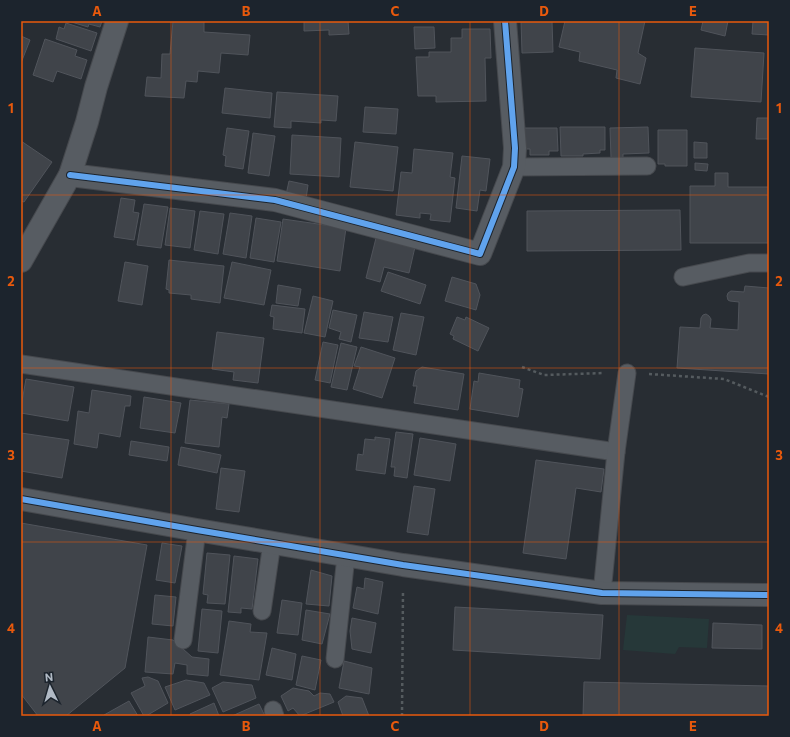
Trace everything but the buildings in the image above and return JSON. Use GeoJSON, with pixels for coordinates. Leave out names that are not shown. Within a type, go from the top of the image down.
{"type":"FeatureCollection","features":[{"type":"Feature","properties":{"kind":"street"},"geometry":{"type":"LineString","coordinates":[[21,261],[70,175],[112,35],[118,21]]}},
{"type":"Feature","properties":{"kind":"street"},"geometry":{"type":"LineString","coordinates":[[70,175],[275,200],[480,254],[514,167],[505,21]]}},
{"type":"Feature","properties":{"kind":"street"},"geometry":{"type":"LineString","coordinates":[[21,499],[346,556],[602,594],[769,595]]}},
{"type":"Feature","properties":{"kind":"lane"},"geometry":{"type":"LineString","coordinates":[[514,167],[647,166]]}},
{"type":"Feature","properties":{"kind":"lane"},"geometry":{"type":"LineString","coordinates":[[683,277],[749,262],[769,263]]}},
{"type":"Feature","properties":{"kind":"lane"},"geometry":{"type":"LineString","coordinates":[[21,364],[616,452]]}},
{"type":"Feature","properties":{"kind":"lane"},"geometry":{"type":"LineString","coordinates":[[602,594],[616,452],[627,373]]}},
{"type":"Feature","properties":{"kind":"lane"},"geometry":{"type":"LineString","coordinates":[[183,640],[197,530]]}},
{"type":"Feature","properties":{"kind":"lane"},"geometry":{"type":"LineString","coordinates":[[262,612],[272,543]]}},
{"type":"Feature","properties":{"kind":"lane"},"geometry":{"type":"LineString","coordinates":[[335,659],[346,556]]}},
{"type":"Feature","properties":{"kind":"path"},"geometry":{"type":"LineString","coordinates":[[402,716],[403,565]]}},
{"type":"Feature","properties":{"kind":"shaded area"},"geometry":{"type":"Polygon","coordinates":[[[627,615],[709,619],[707,648],[679,647],[675,654],[623,650],[627,615]]]}},
{"type":"Feature","properties":{"kind":"cycle path"},"geometry":{"type":"LineString","coordinates":[[70,175],[275,200],[480,254],[514,167],[515,148],[505,21]]}},
{"type":"Feature","properties":{"kind":"cycle path"},"geometry":{"type":"LineString","coordinates":[[21,499],[403,565],[602,593],[769,595]]}}]}
